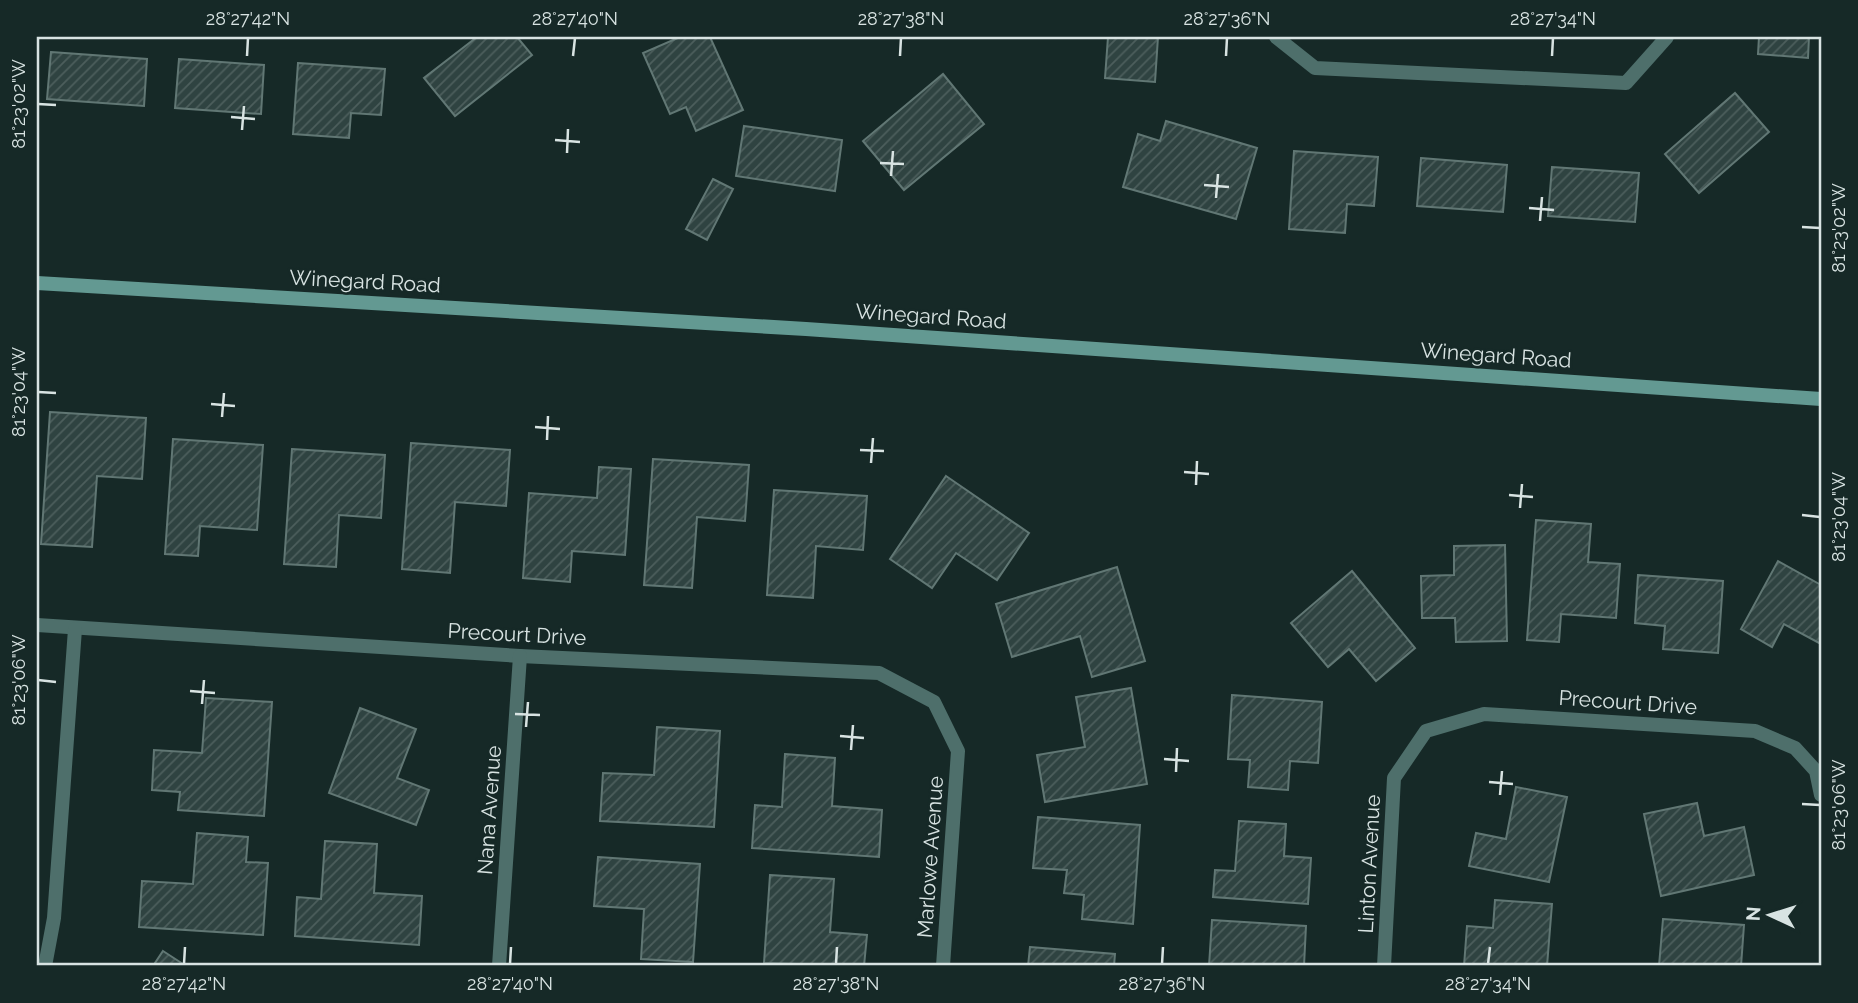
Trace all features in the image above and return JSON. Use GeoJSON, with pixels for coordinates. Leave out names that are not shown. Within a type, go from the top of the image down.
{"type":"FeatureCollection","features":[{"type":"Feature","properties":{"kind":"street"},"geometry":{"type":"LineString","coordinates":[[1276,37],[1315,68],[1626,83],[1666,37]]}},
{"type":"Feature","properties":{"kind":"street","name":"Winegard Road"},"geometry":{"type":"LineString","coordinates":[[37,283],[806,329],[1821,399]]}},
{"type":"Feature","properties":{"kind":"street","name":"Precourt Drive"},"geometry":{"type":"LineString","coordinates":[[37,625],[520,656],[879,673],[934,702],[958,751]]}},
{"type":"Feature","properties":{"kind":"street"},"geometry":{"type":"LineString","coordinates":[[45,966],[54,918],[75,629]]}},
{"type":"Feature","properties":{"kind":"street","name":"Nana Avenue"},"geometry":{"type":"LineString","coordinates":[[499,966],[520,656]]}},
{"type":"Feature","properties":{"kind":"street","name":"Precourt Drive"},"geometry":{"type":"LineString","coordinates":[[1426,731],[1484,714],[1755,731],[1794,748],[1816,771],[1821,795]]}},
{"type":"Feature","properties":{"kind":"street","name":"Linton Avenue"},"geometry":{"type":"LineString","coordinates":[[1384,966],[1394,778],[1426,731]]}},
{"type":"Feature","properties":{"kind":"street","name":"Marlowe Avenue"},"geometry":{"type":"LineString","coordinates":[[943,966],[958,751]]}},
{"type":"Feature","properties":{"kind":"building"},"geometry":{"type":"Polygon","coordinates":[[[477,37],[517,37],[532,55],[455,116],[424,78],[477,37]]]}},
{"type":"Feature","properties":{"kind":"building"},"geometry":{"type":"Polygon","coordinates":[[[680,37],[710,37],[743,110],[696,131],[686,107],[670,114],[643,53],[680,37]]]}},
{"type":"Feature","properties":{"kind":"building"},"geometry":{"type":"Polygon","coordinates":[[[1108,37],[1158,37],[1155,82],[1105,78],[1108,37]]]}},
{"type":"Feature","properties":{"kind":"building"},"geometry":{"type":"Polygon","coordinates":[[[1759,37],[1809,37],[1808,58],[1758,54],[1759,37]]]}},
{"type":"Feature","properties":{"kind":"building"},"geometry":{"type":"Polygon","coordinates":[[[51,52],[147,59],[144,106],[47,99],[51,52]]]}},
{"type":"Feature","properties":{"kind":"building"},"geometry":{"type":"Polygon","coordinates":[[[179,59],[264,65],[261,114],[175,108],[179,59]]]}},
{"type":"Feature","properties":{"kind":"building"},"geometry":{"type":"Polygon","coordinates":[[[298,63],[385,69],[381,115],[351,113],[349,138],[293,134],[298,63]]]}},
{"type":"Feature","properties":{"kind":"building"},"geometry":{"type":"Polygon","coordinates":[[[943,74],[984,124],[904,190],[863,141],[943,74]]]}},
{"type":"Feature","properties":{"kind":"building"},"geometry":{"type":"Polygon","coordinates":[[[1735,93],[1769,132],[1699,193],[1665,154],[1735,93]]]}},
{"type":"Feature","properties":{"kind":"building"},"geometry":{"type":"Polygon","coordinates":[[[1166,121],[1257,148],[1236,219],[1123,187],[1138,134],[1160,141],[1166,121]]]}},
{"type":"Feature","properties":{"kind":"building"},"geometry":{"type":"Polygon","coordinates":[[[744,126],[842,140],[835,191],[736,176],[744,126]]]}},
{"type":"Feature","properties":{"kind":"building"},"geometry":{"type":"Polygon","coordinates":[[[1294,151],[1378,157],[1374,206],[1347,204],[1345,233],[1289,229],[1294,151]]]}},
{"type":"Feature","properties":{"kind":"building"},"geometry":{"type":"Polygon","coordinates":[[[1421,158],[1507,165],[1503,212],[1417,206],[1421,158]]]}},
{"type":"Feature","properties":{"kind":"building"},"geometry":{"type":"Polygon","coordinates":[[[1552,167],[1639,173],[1635,222],[1548,216],[1552,167]]]}},
{"type":"Feature","properties":{"kind":"building"},"geometry":{"type":"Polygon","coordinates":[[[713,179],[733,189],[707,240],[686,229],[713,179]]]}},
{"type":"Feature","properties":{"kind":"building"},"geometry":{"type":"Polygon","coordinates":[[[50,412],[146,418],[142,479],[97,476],[92,547],[41,544],[50,412]]]}},
{"type":"Feature","properties":{"kind":"building"},"geometry":{"type":"Polygon","coordinates":[[[173,439],[263,445],[257,530],[200,526],[198,556],[165,554],[173,439]]]}},
{"type":"Feature","properties":{"kind":"building"},"geometry":{"type":"Polygon","coordinates":[[[411,443],[510,450],[506,506],[455,502],[450,573],[402,569],[411,443]]]}},
{"type":"Feature","properties":{"kind":"building"},"geometry":{"type":"Polygon","coordinates":[[[292,449],[385,455],[381,518],[339,515],[336,567],[284,564],[292,449]]]}},
{"type":"Feature","properties":{"kind":"building"},"geometry":{"type":"Polygon","coordinates":[[[653,459],[749,465],[745,521],[697,517],[692,588],[644,585],[653,459]]]}},
{"type":"Feature","properties":{"kind":"building"},"geometry":{"type":"Polygon","coordinates":[[[599,467],[631,469],[625,555],[572,551],[570,582],[523,578],[529,493],[597,498],[599,467]]]}},
{"type":"Feature","properties":{"kind":"building"},"geometry":{"type":"Polygon","coordinates":[[[946,476],[1029,533],[997,580],[956,553],[932,588],[890,559],[946,476]]]}},
{"type":"Feature","properties":{"kind":"building"},"geometry":{"type":"Polygon","coordinates":[[[774,490],[867,496],[863,550],[816,546],[813,598],[767,595],[774,490]]]}},
{"type":"Feature","properties":{"kind":"building"},"geometry":{"type":"Polygon","coordinates":[[[1536,520],[1591,524],[1588,562],[1620,564],[1616,618],[1561,614],[1559,642],[1527,640],[1536,520]]]}},
{"type":"Feature","properties":{"kind":"building"},"geometry":{"type":"Polygon","coordinates":[[[1505,545],[1507,641],[1456,642],[1455,618],[1422,618],[1421,576],[1454,575],[1454,546],[1505,545]]]}},
{"type":"Feature","properties":{"kind":"building"},"geometry":{"type":"Polygon","coordinates":[[[1778,561],[1821,585],[1821,644],[1784,624],[1772,647],[1741,629],[1778,561]]]}},
{"type":"Feature","properties":{"kind":"building"},"geometry":{"type":"Polygon","coordinates":[[[1117,567],[1145,661],[1092,677],[1080,636],[1012,657],[996,604],[1117,567]]]}},
{"type":"Feature","properties":{"kind":"building"},"geometry":{"type":"Polygon","coordinates":[[[1352,571],[1415,648],[1376,681],[1349,649],[1328,667],[1291,623],[1352,571]]]}},
{"type":"Feature","properties":{"kind":"building"},"geometry":{"type":"Polygon","coordinates":[[[1638,575],[1723,581],[1718,653],[1663,649],[1665,626],[1635,623],[1638,575]]]}},
{"type":"Feature","properties":{"kind":"building"},"geometry":{"type":"Polygon","coordinates":[[[1131,688],[1147,784],[1045,802],[1037,755],[1085,747],[1076,697],[1131,688]]]}},
{"type":"Feature","properties":{"kind":"building"},"geometry":{"type":"Polygon","coordinates":[[[1232,695],[1322,702],[1318,763],[1290,761],[1288,790],[1248,787],[1250,760],[1228,759],[1232,695]]]}},
{"type":"Feature","properties":{"kind":"building"},"geometry":{"type":"Polygon","coordinates":[[[206,698],[272,702],[264,816],[178,810],[180,792],[152,790],[154,750],[202,753],[206,698]]]}},
{"type":"Feature","properties":{"kind":"building"},"geometry":{"type":"Polygon","coordinates":[[[360,708],[416,729],[397,778],[429,790],[416,825],[329,793],[360,708]]]}},
{"type":"Feature","properties":{"kind":"building"},"geometry":{"type":"Polygon","coordinates":[[[657,727],[720,731],[714,827],[600,821],[603,773],[654,775],[657,727]]]}},
{"type":"Feature","properties":{"kind":"building"},"geometry":{"type":"Polygon","coordinates":[[[785,754],[835,758],[832,806],[882,810],[879,857],[752,848],[755,805],[782,807],[785,754]]]}},
{"type":"Feature","properties":{"kind":"building"},"geometry":{"type":"Polygon","coordinates":[[[1516,787],[1567,797],[1549,882],[1469,866],[1476,833],[1506,839],[1516,787]]]}},
{"type":"Feature","properties":{"kind":"building"},"geometry":{"type":"Polygon","coordinates":[[[1697,803],[1704,836],[1744,827],[1754,875],[1661,896],[1644,814],[1697,803]]]}},
{"type":"Feature","properties":{"kind":"building"},"geometry":{"type":"Polygon","coordinates":[[[1038,817],[1140,825],[1133,924],[1082,919],[1084,895],[1064,893],[1067,870],[1033,868],[1038,817]]]}},
{"type":"Feature","properties":{"kind":"building"},"geometry":{"type":"Polygon","coordinates":[[[1239,821],[1286,824],[1284,856],[1311,858],[1308,904],[1213,897],[1215,870],[1235,871],[1239,821]]]}},
{"type":"Feature","properties":{"kind":"building"},"geometry":{"type":"Polygon","coordinates":[[[197,833],[248,837],[246,862],[268,863],[263,935],[139,927],[142,881],[193,884],[197,833]]]}},
{"type":"Feature","properties":{"kind":"building"},"geometry":{"type":"Polygon","coordinates":[[[325,841],[377,844],[374,893],[422,896],[419,945],[295,936],[297,897],[321,899],[325,841]]]}},
{"type":"Feature","properties":{"kind":"building"},"geometry":{"type":"Polygon","coordinates":[[[598,857],[700,864],[693,962],[641,959],[644,909],[594,906],[598,857]]]}},
{"type":"Feature","properties":{"kind":"building"},"geometry":{"type":"Polygon","coordinates":[[[770,875],[834,879],[830,932],[867,935],[864,966],[764,963],[770,875]]]}},
{"type":"Feature","properties":{"kind":"building"},"geometry":{"type":"Polygon","coordinates":[[[1495,900],[1552,904],[1547,966],[1464,966],[1467,926],[1493,928],[1495,900]]]}},
{"type":"Feature","properties":{"kind":"building"},"geometry":{"type":"Polygon","coordinates":[[[1663,919],[1744,925],[1741,966],[1659,966],[1663,919]]]}},
{"type":"Feature","properties":{"kind":"building"},"geometry":{"type":"Polygon","coordinates":[[[1212,920],[1306,926],[1304,966],[1209,966],[1212,920]]]}},
{"type":"Feature","properties":{"kind":"building"},"geometry":{"type":"Polygon","coordinates":[[[1030,947],[1115,954],[1114,966],[1028,966],[1030,947]]]}},
{"type":"Feature","properties":{"kind":"building"},"geometry":{"type":"Polygon","coordinates":[[[163,951],[186,966],[153,966],[163,951]]]}}]}
